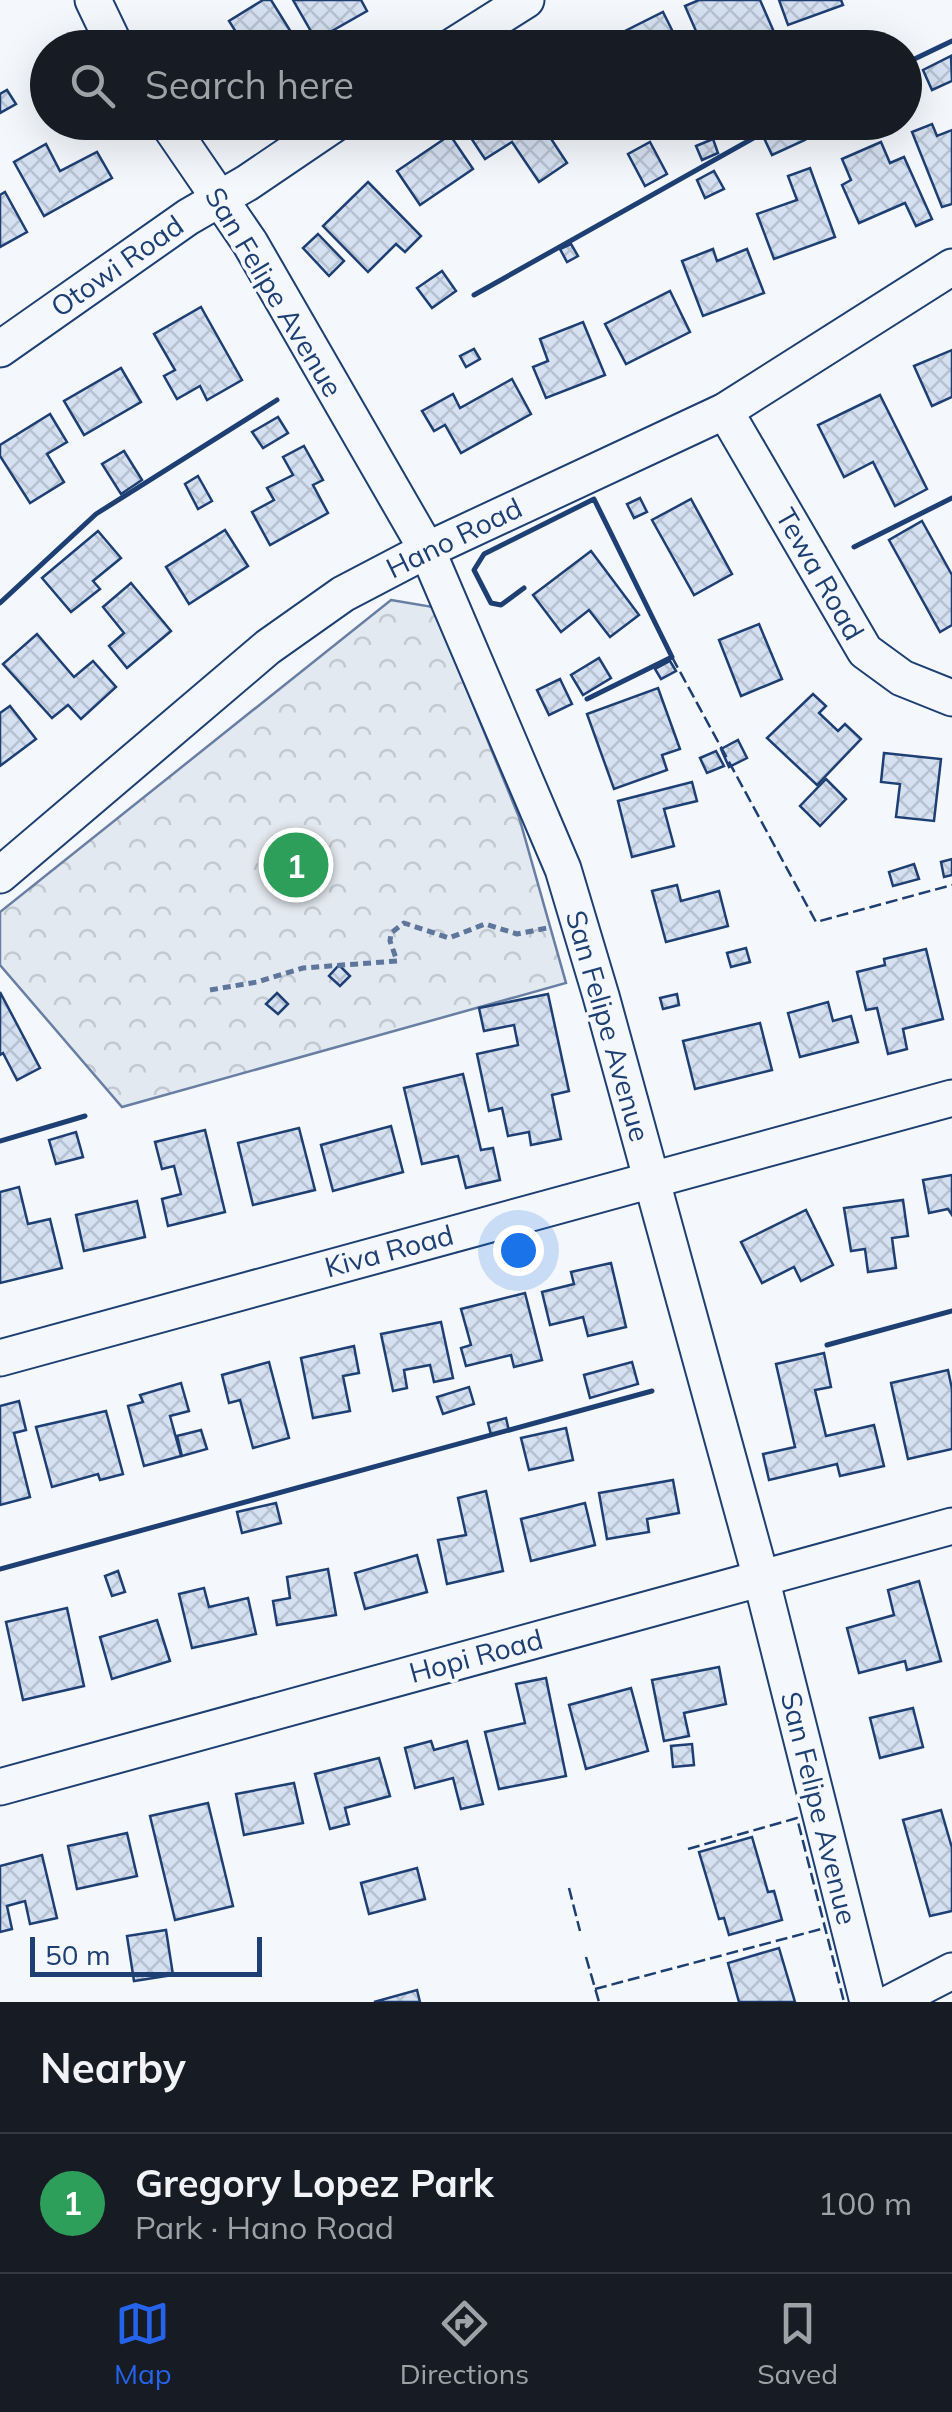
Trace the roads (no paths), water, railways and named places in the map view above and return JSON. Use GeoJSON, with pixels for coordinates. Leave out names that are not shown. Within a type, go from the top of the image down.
{"type":"FeatureCollection","features":[{"type":"Feature","properties":{"kind":"street"},"geometry":{"type":"LineString","coordinates":[[93,0],[107,30]]}},
{"type":"Feature","properties":{"kind":"street"},"geometry":{"type":"LineString","coordinates":[[478,30],[526,0]]}},
{"type":"Feature","properties":{"kind":"street","name":"San Felipe Avenue"},"geometry":{"type":"LineString","coordinates":[[179,140],[250,243],[427,550],[563,868],[761,1578],[868,2002]]}},
{"type":"Feature","properties":{"kind":"street","name":"Otowi Road"},"geometry":{"type":"LineString","coordinates":[[0,349],[188,217],[309,140]]}},
{"type":"Feature","properties":{"kind":"street","name":"Hano Road"},"geometry":{"type":"LineString","coordinates":[[0,874],[290,629],[343,594],[427,550],[725,411],[952,267]]}},
{"type":"Feature","properties":{"kind":"street","name":"Tewa Road"},"geometry":{"type":"LineString","coordinates":[[725,411],[864,651],[902,678],[952,698]]}},
{"type":"Feature","properties":{"kind":"street","name":"Kiva Road"},"geometry":{"type":"LineString","coordinates":[[0,1358],[952,1098]]}},
{"type":"Feature","properties":{"kind":"street","name":"Hopi Road"},"geometry":{"type":"LineString","coordinates":[[0,1787],[952,1526]]}},
{"type":"Feature","properties":{"kind":"street"},"geometry":{"type":"LineString","coordinates":[[892,2002],[952,1971]]}},
{"type":"Feature","properties":{"kind":"place","name":"Gregory Lopez Park"},"geometry":{"type":"Point","coordinates":[296,865]}}]}
